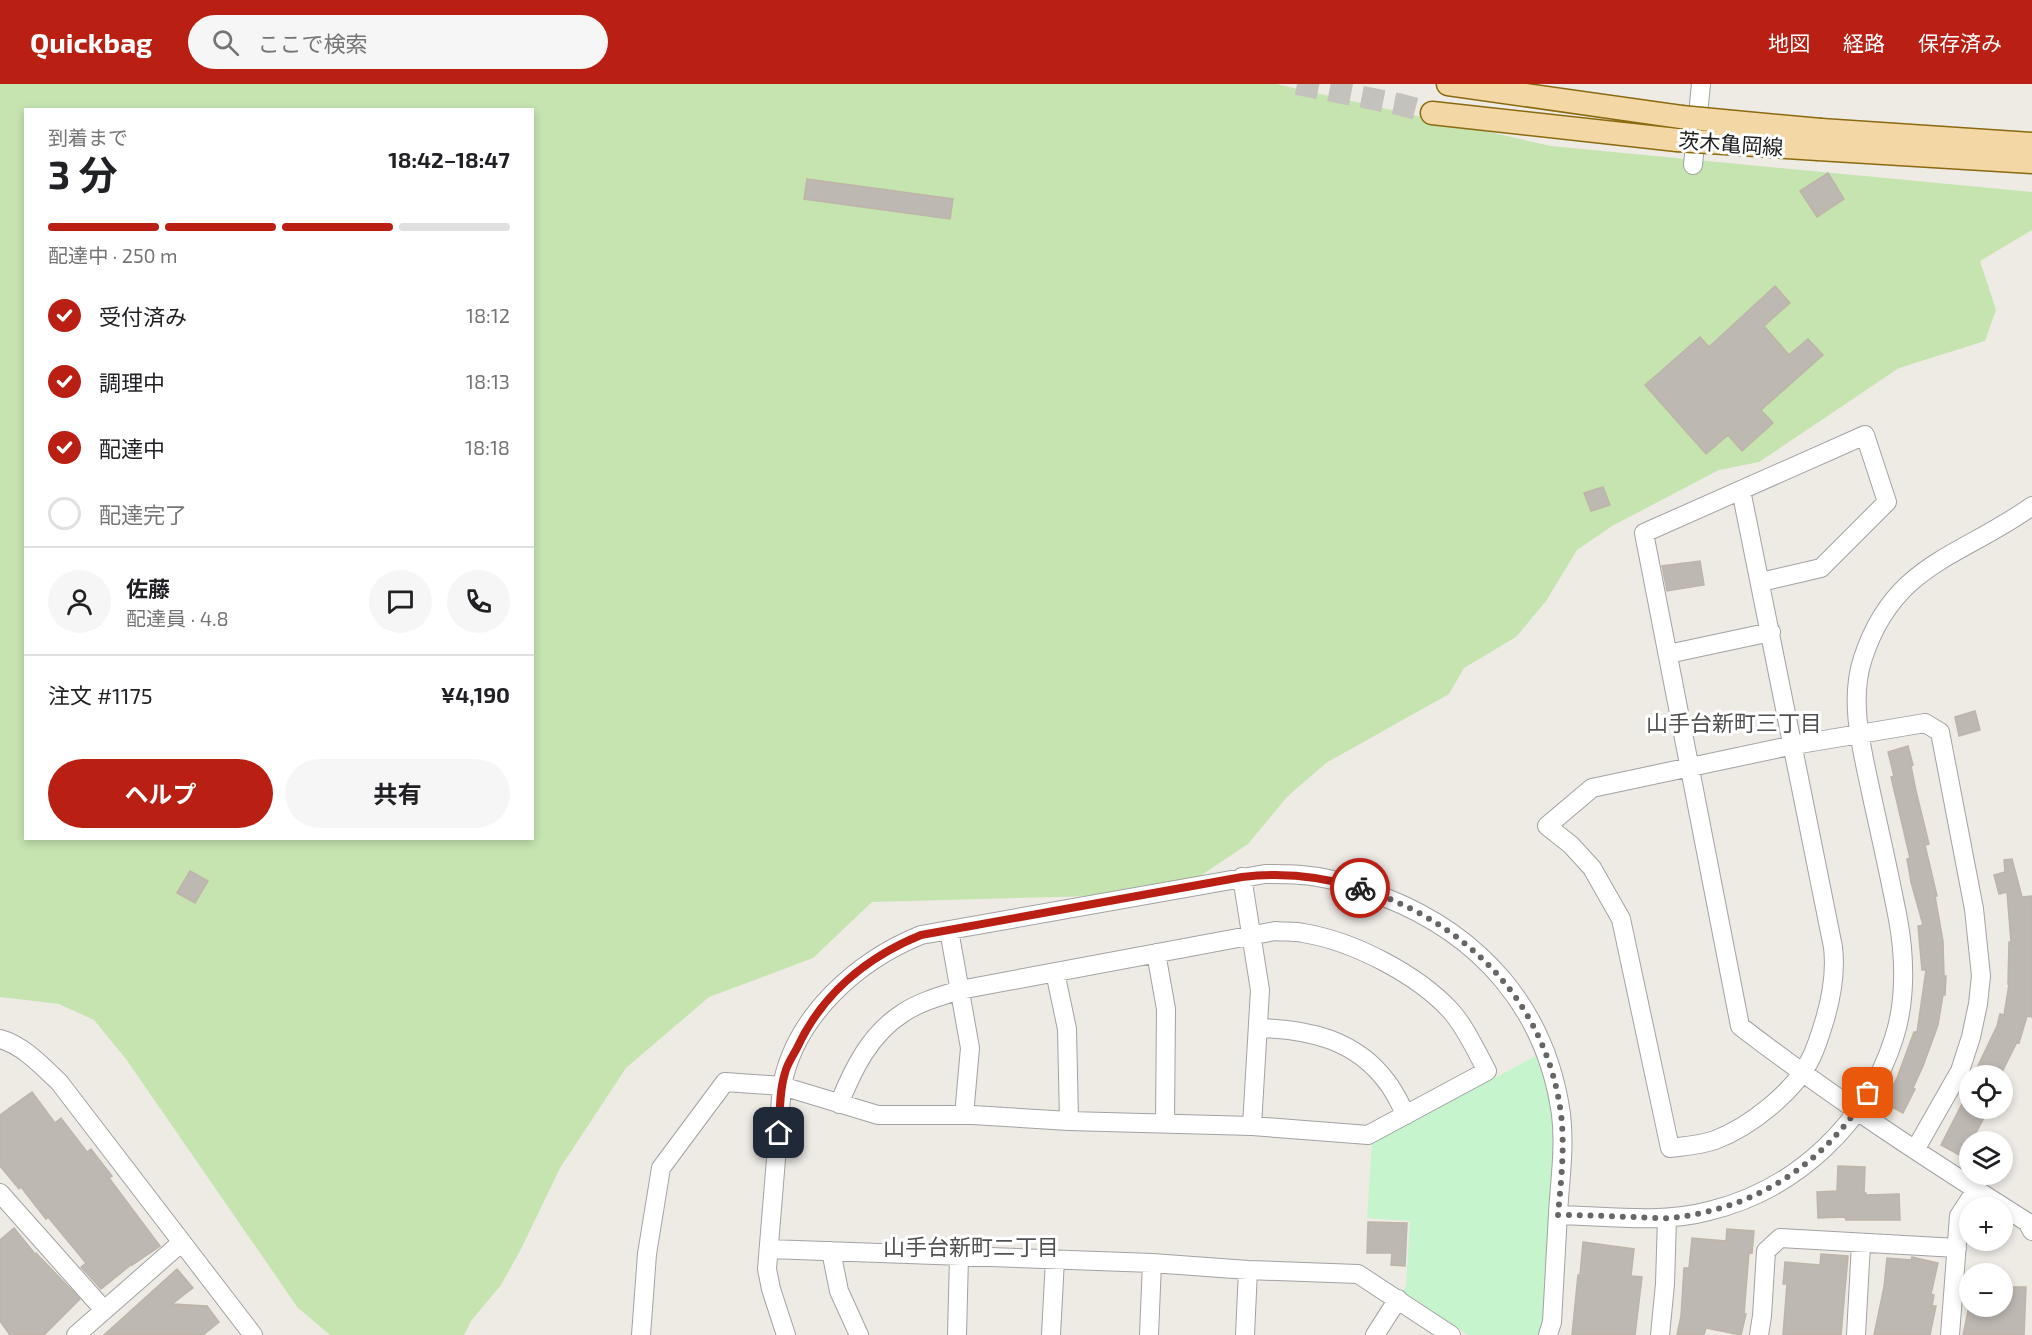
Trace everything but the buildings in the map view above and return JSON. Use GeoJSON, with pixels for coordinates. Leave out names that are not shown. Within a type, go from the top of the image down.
{"type":"FeatureCollection","features":[{"type":"Feature","properties":{"kind":"main road","name":"茨木亀岡線"},"geometry":{"type":"LineString","coordinates":[[1448,84],[1681,117],[1819,140],[2032,162]]}},
{"type":"Feature","properties":{"kind":"main road","name":"茨木亀岡線"},"geometry":{"type":"LineString","coordinates":[[1432,113],[1677,140],[2032,144]]}},
{"type":"Feature","properties":{"kind":"street"},"geometry":{"type":"LineString","coordinates":[[1693,165],[1701,84]]}},
{"type":"Feature","properties":{"kind":"street"},"geometry":{"type":"LineString","coordinates":[[1761,582],[1821,568],[1887,502],[1865,435],[1644,533],[1740,1026],[1856,1112],[2027,1222],[2032,1231]]}},
{"type":"Feature","properties":{"kind":"street"},"geometry":{"type":"LineString","coordinates":[[1742,490],[1794,745],[1836,968],[1827,1011],[1810,1059],[1789,1089],[1766,1110],[1737,1129],[1708,1142],[1671,1148],[1621,918],[1592,868],[1571,845],[1547,826],[1592,788],[1794,745],[1925,723],[1940,732],[1974,909],[1981,976],[1971,1037],[1960,1071],[1914,1150]]}},
{"type":"Feature","properties":{"kind":"street"},"geometry":{"type":"LineString","coordinates":[[1558,1215],[1667,1218],[1707,1212],[1736,1203],[1777,1184],[1808,1164],[1834,1140],[1856,1112],[1880,1074],[1895,1036],[1902,999],[1903,962],[1899,922],[1859,734],[1857,690],[1862,660],[1884,613],[1900,591],[1947,555],[2007,524],[2032,506]]}},
{"type":"Feature","properties":{"kind":"street"},"geometry":{"type":"LineString","coordinates":[[1668,654],[1771,632]]}},
{"type":"Feature","properties":{"kind":"street"},"geometry":{"type":"LineString","coordinates":[[786,1335],[767,1269],[782,1086],[785,1071],[806,1029],[843,983],[864,965],[894,946],[921,935],[1242,877],[1265,874],[1300,874],[1330,879],[1363,889],[1424,914],[1452,932],[1477,952],[1505,981],[1542,1044],[1553,1076],[1561,1115],[1562,1161],[1552,1322],[1548,1335]]}},
{"type":"Feature","properties":{"kind":"street"},"geometry":{"type":"LineString","coordinates":[[1242,877],[1260,990],[1252,1126]]}},
{"type":"Feature","properties":{"kind":"street"},"geometry":{"type":"LineString","coordinates":[[949,930],[970,1047],[964,1115]]}},
{"type":"Feature","properties":{"kind":"street"},"geometry":{"type":"LineString","coordinates":[[642,1335],[647,1254],[661,1168],[725,1083],[782,1086],[839,1104],[878,1115],[964,1115],[1069,1121],[1252,1126],[1368,1135],[1487,1071],[1453,1013],[1430,990],[1397,968],[1330,940],[1303,933],[1275,931],[960,990],[903,1012],[878,1034],[862,1054],[839,1104]]}},
{"type":"Feature","properties":{"kind":"street"},"geometry":{"type":"LineString","coordinates":[[1156,953],[1166,1009],[1164,1123]]}},
{"type":"Feature","properties":{"kind":"street"},"geometry":{"type":"LineString","coordinates":[[1056,972],[1067,1029],[1069,1121]]}},
{"type":"Feature","properties":{"kind":"street"},"geometry":{"type":"LineString","coordinates":[[1259,1028],[1313,1033],[1342,1044],[1368,1061],[1388,1083],[1406,1115]]}},
{"type":"Feature","properties":{"kind":"street"},"geometry":{"type":"LineString","coordinates":[[0,1039],[36,1060],[59,1082],[182,1242],[244,1332]]}},
{"type":"Feature","properties":{"kind":"street"},"geometry":{"type":"LineString","coordinates":[[1950,1335],[1959,1216],[1976,1190]]}},
{"type":"Feature","properties":{"kind":"street"},"geometry":{"type":"LineString","coordinates":[[0,1193],[104,1310]]}},
{"type":"Feature","properties":{"kind":"street"},"geometry":{"type":"LineString","coordinates":[[1660,1335],[1665,1284],[1667,1218]]}},
{"type":"Feature","properties":{"kind":"street"},"geometry":{"type":"LineString","coordinates":[[1759,1335],[1766,1251],[1780,1238],[1957,1248]]}},
{"type":"Feature","properties":{"kind":"street"},"geometry":{"type":"LineString","coordinates":[[76,1335],[182,1242]]}},
{"type":"Feature","properties":{"kind":"street"},"geometry":{"type":"LineString","coordinates":[[1856,1335],[1861,1244]]}},
{"type":"Feature","properties":{"kind":"street"},"geometry":{"type":"LineString","coordinates":[[769,1249],[1152,1263],[1248,1270],[1358,1274],[1451,1335]]}},
{"type":"Feature","properties":{"kind":"street"},"geometry":{"type":"LineString","coordinates":[[831,1251],[839,1291],[859,1335]]}},
{"type":"Feature","properties":{"kind":"street"},"geometry":{"type":"LineString","coordinates":[[957,1335],[959,1257]]}},
{"type":"Feature","properties":{"kind":"street"},"geometry":{"type":"LineString","coordinates":[[1051,1335],[1055,1259]]}},
{"type":"Feature","properties":{"kind":"street"},"geometry":{"type":"LineString","coordinates":[[1149,1335],[1152,1263]]}},
{"type":"Feature","properties":{"kind":"street"},"geometry":{"type":"LineString","coordinates":[[1245,1335],[1248,1270]]}},
{"type":"Feature","properties":{"kind":"street"},"geometry":{"type":"LineString","coordinates":[[1375,1335],[1398,1299]]}},
{"type":"Feature","properties":{"kind":"green space"},"geometry":{"type":"Polygon","coordinates":[[[0,84],[1276,84],[1551,146],[2032,192],[2032,230],[1980,261],[1996,310],[1985,341],[1899,368],[1759,462],[1719,470],[1612,526],[1577,550],[1546,601],[1516,637],[1464,668],[1449,694],[1326,763],[1287,797],[1248,844],[1188,884],[1129,895],[872,902],[813,958],[709,997],[626,1068],[560,1168],[501,1285],[471,1321],[464,1335],[330,1335],[298,1308],[126,1059],[94,1020],[59,1004],[0,997],[0,84]]]}},
{"type":"Feature","properties":{"kind":"green space"},"geometry":{"type":"Polygon","coordinates":[[[1536,1056],[1545,1082],[1553,1118],[1554,1161],[1546,1304],[1541,1335],[1468,1335],[1403,1291],[1406,1286],[1410,1221],[1367,1218],[1372,1143],[1536,1056]]]}},
{"type":"Feature","properties":{"kind":"tunnel"},"geometry":{"type":"LineString","coordinates":[[1297,84],[1432,113]]}},
{"type":"Feature","properties":{"kind":"way so far"},"geometry":{"type":"LineString","coordinates":[[1360,888],[1424,914],[1452,932],[1477,952],[1505,981],[1523,1009],[1542,1044],[1553,1076],[1561,1115],[1562,1161],[1558,1215],[1667,1218],[1707,1212],[1746,1200],[1808,1164],[1834,1140],[1868,1093]]}},
{"type":"Feature","properties":{"kind":"district","name":"山手台新町三丁目"},"geometry":{"type":"Point","coordinates":[1734,722]}},
{"type":"Feature","properties":{"kind":"district","name":"山手台新町二丁目"},"geometry":{"type":"Point","coordinates":[971,1246]}},
{"type":"Feature","properties":{"kind":"route"},"geometry":{"type":"LineString","coordinates":[[779,1133],[785,1071],[806,1029],[843,983],[864,965],[894,946],[921,935],[1265,874],[1300,874],[1330,879],[1360,888]]}}]}
